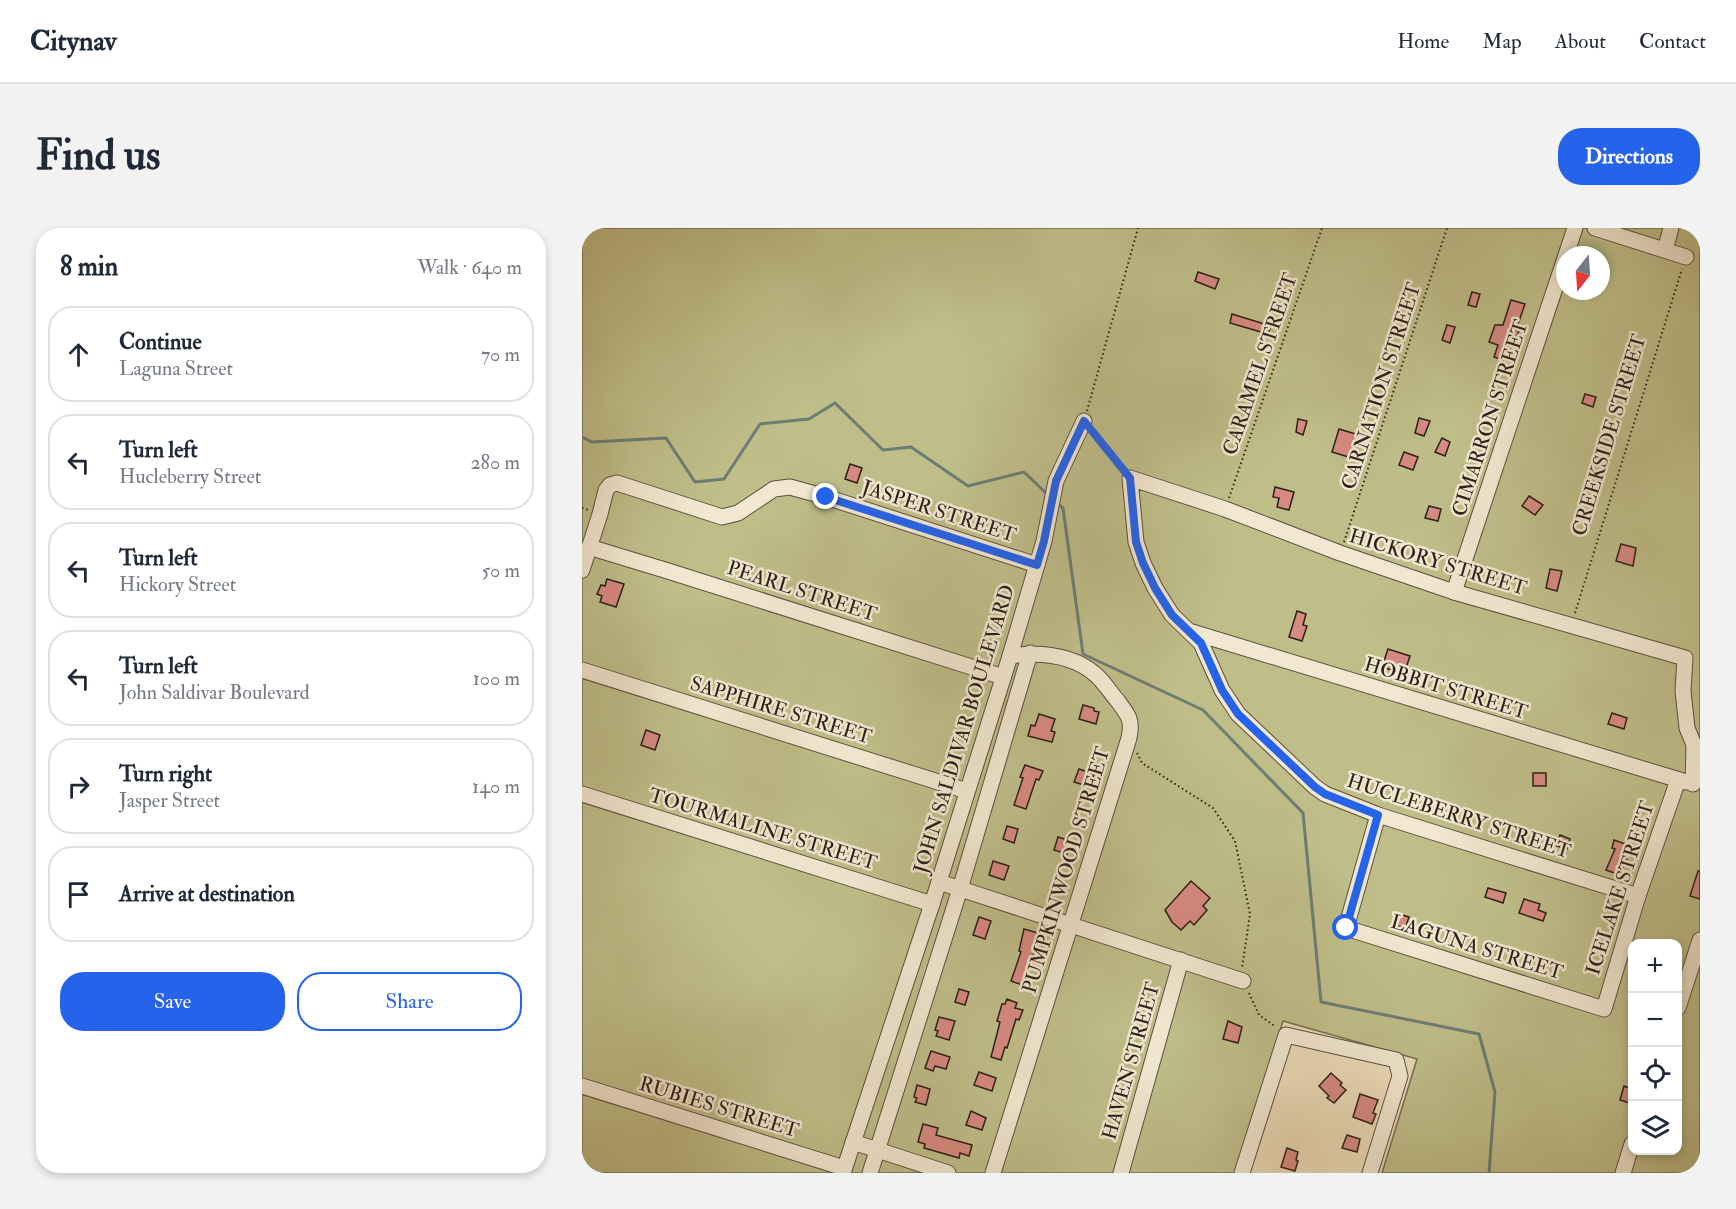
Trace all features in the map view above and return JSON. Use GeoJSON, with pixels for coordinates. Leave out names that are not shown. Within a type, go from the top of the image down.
{"type":"FeatureCollection","features":[{"type":"Feature","properties":{"kind":"street","name":"CIMARRON STREET"},"geometry":{"type":"LineString","coordinates":[[1569,246],[1575,228]]}},
{"type":"Feature","properties":{"kind":"street"},"geometry":{"type":"LineString","coordinates":[[1595,228],[1686,257]]}},
{"type":"Feature","properties":{"kind":"street"},"geometry":{"type":"LineString","coordinates":[[1665,250],[1671,228]]}},
{"type":"Feature","properties":{"kind":"street","name":"CIMARRON STREET"},"geometry":{"type":"LineString","coordinates":[[1454,591],[1556,283]]}},
{"type":"Feature","properties":{"kind":"street","name":"JOHN SALDIVAR BOULEVARD"},"geometry":{"type":"LineString","coordinates":[[844,1171],[932,904],[1010,656],[1044,541],[1056,481],[1084,421]]}},
{"type":"Feature","properties":{"kind":"street","name":"HICKORY STREET"},"geometry":{"type":"LineString","coordinates":[[1130,478],[1225,509],[1340,553],[1454,591],[1685,658],[1683,691],[1687,728],[1694,745],[1696,785]]}},
{"type":"Feature","properties":{"kind":"street","name":"HUCLEBERRY STREET"},"geometry":{"type":"LineString","coordinates":[[1130,478],[1136,542],[1155,588],[1172,615],[1201,643],[1222,690],[1238,714],[1315,787],[1325,794],[1378,815],[1638,896]]}},
{"type":"Feature","properties":{"kind":"street","name":"JASPER STREET"},"geometry":{"type":"LineString","coordinates":[[582,570],[606,490],[610,485],[617,483],[722,517],[738,513],[774,489],[790,487],[1037,565]]}},
{"type":"Feature","properties":{"kind":"street","name":"PEARL STREET"},"geometry":{"type":"LineString","coordinates":[[589,547],[668,570],[1003,678]]}},
{"type":"Feature","properties":{"kind":"street","name":"HOBBIT STREET"},"geometry":{"type":"LineString","coordinates":[[1188,630],[1696,785]]}},
{"type":"Feature","properties":{"kind":"street","name":"JOHN SALDIVAR BOULEVARD"},"geometry":{"type":"LineString","coordinates":[[870,1173],[960,889],[1030,653]]}},
{"type":"Feature","properties":{"kind":"street","name":"PUMPKINWOOD STREET"},"geometry":{"type":"LineString","coordinates":[[993,1173],[1132,725],[1129,716],[1095,674],[1077,663],[1056,655],[1030,653],[1010,656]]}},
{"type":"Feature","properties":{"kind":"street","name":"SAPPHIRE STREET"},"geometry":{"type":"LineString","coordinates":[[582,670],[967,791]]}},
{"type":"Feature","properties":{"kind":"street","name":"ICELAKE STREET"},"geometry":{"type":"LineString","coordinates":[[1604,1009],[1638,896],[1678,780]]}},
{"type":"Feature","properties":{"kind":"street","name":"TOURMALINE STREET"},"geometry":{"type":"LineString","coordinates":[[582,794],[932,904]]}},
{"type":"Feature","properties":{"kind":"street","name":"LAGUNA STREET"},"geometry":{"type":"LineString","coordinates":[[1378,815],[1346,928],[1604,1009]]}},
{"type":"Feature","properties":{"kind":"street"},"geometry":{"type":"LineString","coordinates":[[939,882],[1242,981]]}},
{"type":"Feature","properties":{"kind":"street"},"geometry":{"type":"LineString","coordinates":[[1682,993],[1700,940]]}},
{"type":"Feature","properties":{"kind":"street","name":"HAVEN STREET"},"geometry":{"type":"LineString","coordinates":[[1121,1173],[1181,960]]}},
{"type":"Feature","properties":{"kind":"street"},"geometry":{"type":"LineString","coordinates":[[1242,1173],[1286,1035],[1396,1060],[1400,1076],[1370,1173]]}},
{"type":"Feature","properties":{"kind":"street","name":"RUBIES STREET"},"geometry":{"type":"LineString","coordinates":[[582,1086],[844,1171]]}},
{"type":"Feature","properties":{"kind":"street"},"geometry":{"type":"LineString","coordinates":[[853,1142],[948,1173]]}},
{"type":"Feature","properties":{"kind":"street"},"geometry":{"type":"LineString","coordinates":[[1623,1173],[1629,1155]]}},
{"type":"Feature","properties":{"kind":"path"},"geometry":{"type":"LineString","coordinates":[[1130,478],[1084,421],[1138,228]]}},
{"type":"Feature","properties":{"kind":"path","name":"CARAMEL STREET"},"geometry":{"type":"LineString","coordinates":[[1225,509],[1322,228]]}},
{"type":"Feature","properties":{"kind":"path","name":"CARNATION STREET"},"geometry":{"type":"LineString","coordinates":[[1340,553],[1447,228]]}},
{"type":"Feature","properties":{"kind":"path","name":"CREEKSIDE STREET"},"geometry":{"type":"LineString","coordinates":[[1572,624],[1686,257]]}},
{"type":"Feature","properties":{"kind":"path"},"geometry":{"type":"LineString","coordinates":[[1129,738],[1142,763],[1213,808],[1235,841],[1250,914],[1240,976],[1259,1015],[1286,1035]]}},
{"type":"Feature","properties":{"kind":"shaded area"},"geometry":{"type":"Polygon","coordinates":[[[582,228],[1700,228],[1700,1173],[1382,1173],[1417,1059],[1283,1021],[1236,1173],[582,1173],[582,228]]]}},
{"type":"Feature","properties":{"kind":"building"},"geometry":{"type":"Polygon","coordinates":[[[1198,272],[1219,279],[1215,289],[1195,281],[1198,272]]]}},
{"type":"Feature","properties":{"kind":"building"},"geometry":{"type":"Polygon","coordinates":[[[1472,292],[1480,294],[1476,307],[1468,305],[1472,292]]]}},
{"type":"Feature","properties":{"kind":"building"},"geometry":{"type":"Polygon","coordinates":[[[1511,300],[1525,304],[1516,330],[1519,331],[1516,340],[1511,338],[1503,360],[1494,357],[1498,345],[1489,342],[1495,325],[1503,325],[1511,300]]]}},
{"type":"Feature","properties":{"kind":"building"},"geometry":{"type":"Polygon","coordinates":[[[1232,314],[1271,326],[1268,334],[1230,323],[1232,314]]]}},
{"type":"Feature","properties":{"kind":"building"},"geometry":{"type":"Polygon","coordinates":[[[1447,325],[1455,327],[1450,343],[1442,340],[1447,325]]]}},
{"type":"Feature","properties":{"kind":"building"},"geometry":{"type":"Polygon","coordinates":[[[1585,394],[1596,397],[1593,407],[1582,403],[1585,394]]]}},
{"type":"Feature","properties":{"kind":"building"},"geometry":{"type":"Polygon","coordinates":[[[1419,418],[1430,421],[1424,436],[1415,433],[1419,418]]]}},
{"type":"Feature","properties":{"kind":"building"},"geometry":{"type":"Polygon","coordinates":[[[1298,419],[1307,421],[1303,435],[1296,432],[1298,419]]]}},
{"type":"Feature","properties":{"kind":"building"},"geometry":{"type":"Polygon","coordinates":[[[1339,429],[1359,435],[1352,458],[1332,452],[1339,429]]]}},
{"type":"Feature","properties":{"kind":"building"},"geometry":{"type":"Polygon","coordinates":[[[1442,438],[1450,442],[1445,456],[1435,452],[1442,438]]]}},
{"type":"Feature","properties":{"kind":"building"},"geometry":{"type":"Polygon","coordinates":[[[1404,452],[1418,457],[1413,470],[1399,465],[1404,452]]]}},
{"type":"Feature","properties":{"kind":"building"},"geometry":{"type":"Polygon","coordinates":[[[850,464],[862,468],[857,483],[845,479],[850,464]]]}},
{"type":"Feature","properties":{"kind":"building"},"geometry":{"type":"Polygon","coordinates":[[[1275,487],[1294,492],[1289,510],[1277,507],[1279,498],[1273,497],[1275,487]]]}},
{"type":"Feature","properties":{"kind":"building"},"geometry":{"type":"Polygon","coordinates":[[[1529,496],[1543,505],[1535,515],[1522,506],[1529,496]]]}},
{"type":"Feature","properties":{"kind":"building"},"geometry":{"type":"Polygon","coordinates":[[[1429,506],[1441,509],[1438,521],[1425,518],[1429,506]]]}},
{"type":"Feature","properties":{"kind":"building"},"geometry":{"type":"Polygon","coordinates":[[[1621,544],[1636,548],[1633,566],[1616,561],[1621,544]]]}},
{"type":"Feature","properties":{"kind":"building"},"geometry":{"type":"Polygon","coordinates":[[[1550,569],[1562,571],[1557,591],[1546,588],[1550,569]]]}},
{"type":"Feature","properties":{"kind":"building"},"geometry":{"type":"Polygon","coordinates":[[[607,579],[624,584],[616,607],[600,602],[602,596],[597,594],[601,585],[605,586],[607,579]]]}},
{"type":"Feature","properties":{"kind":"building"},"geometry":{"type":"Polygon","coordinates":[[[1297,611],[1306,614],[1303,625],[1307,626],[1302,641],[1289,637],[1297,611]]]}},
{"type":"Feature","properties":{"kind":"building"},"geometry":{"type":"Polygon","coordinates":[[[1388,649],[1410,656],[1404,674],[1382,667],[1388,649]]]}},
{"type":"Feature","properties":{"kind":"building"},"geometry":{"type":"Polygon","coordinates":[[[1083,705],[1099,712],[1096,724],[1079,719],[1083,705]]]}},
{"type":"Feature","properties":{"kind":"building"},"geometry":{"type":"Polygon","coordinates":[[[1612,713],[1627,718],[1624,729],[1608,724],[1612,713]]]}},
{"type":"Feature","properties":{"kind":"building"},"geometry":{"type":"Polygon","coordinates":[[[1039,714],[1055,719],[1051,731],[1055,732],[1052,742],[1028,736],[1031,725],[1035,726],[1039,714]]]}},
{"type":"Feature","properties":{"kind":"building"},"geometry":{"type":"Polygon","coordinates":[[[646,730],[660,735],[655,750],[641,745],[646,730]]]}},
{"type":"Feature","properties":{"kind":"building"},"geometry":{"type":"Polygon","coordinates":[[[1025,765],[1043,771],[1039,780],[1036,779],[1026,809],[1014,805],[1025,765]]]}},
{"type":"Feature","properties":{"kind":"building"},"geometry":{"type":"Polygon","coordinates":[[[1079,769],[1094,774],[1090,787],[1074,782],[1079,769]]]}},
{"type":"Feature","properties":{"kind":"building"},"geometry":{"type":"Polygon","coordinates":[[[1533,773],[1546,773],[1546,786],[1533,786],[1533,773]]]}},
{"type":"Feature","properties":{"kind":"building"},"geometry":{"type":"Polygon","coordinates":[[[1007,826],[1018,829],[1014,843],[1003,839],[1007,826]]]}},
{"type":"Feature","properties":{"kind":"building"},"geometry":{"type":"Polygon","coordinates":[[[1560,835],[1570,839],[1567,849],[1557,846],[1560,835]]]}},
{"type":"Feature","properties":{"kind":"building"},"geometry":{"type":"Polygon","coordinates":[[[1058,837],[1071,841],[1067,854],[1054,850],[1058,837]]]}},
{"type":"Feature","properties":{"kind":"building"},"geometry":{"type":"Polygon","coordinates":[[[1614,840],[1628,845],[1623,858],[1627,859],[1620,875],[1606,870],[1615,849],[1612,848],[1614,840]]]}},
{"type":"Feature","properties":{"kind":"building"},"geometry":{"type":"Polygon","coordinates":[[[993,861],[1009,866],[1004,880],[989,875],[993,861]]]}},
{"type":"Feature","properties":{"kind":"building"},"geometry":{"type":"Polygon","coordinates":[[[1698,871],[1700,871],[1700,899],[1690,896],[1698,871]]]}},
{"type":"Feature","properties":{"kind":"building"},"geometry":{"type":"Polygon","coordinates":[[[1191,881],[1210,898],[1203,906],[1207,910],[1194,925],[1190,921],[1181,930],[1172,922],[1165,910],[1191,881]]]}},
{"type":"Feature","properties":{"kind":"building"},"geometry":{"type":"Polygon","coordinates":[[[1488,888],[1506,893],[1503,903],[1485,897],[1488,888]]]}},
{"type":"Feature","properties":{"kind":"building"},"geometry":{"type":"Polygon","coordinates":[[[1524,899],[1540,904],[1538,910],[1546,913],[1543,921],[1519,913],[1524,899]]]}},
{"type":"Feature","properties":{"kind":"building"},"geometry":{"type":"Polygon","coordinates":[[[1399,914],[1409,917],[1405,929],[1395,925],[1399,914]]]}},
{"type":"Feature","properties":{"kind":"building"},"geometry":{"type":"Polygon","coordinates":[[[979,917],[991,921],[985,939],[973,935],[979,917]]]}},
{"type":"Feature","properties":{"kind":"building"},"geometry":{"type":"Polygon","coordinates":[[[1024,929],[1045,935],[1040,957],[1033,955],[1027,974],[1031,978],[1028,987],[1011,981],[1021,952],[1019,951],[1024,929]]]}},
{"type":"Feature","properties":{"kind":"building"},"geometry":{"type":"Polygon","coordinates":[[[959,989],[969,992],[965,1005],[955,1002],[959,989]]]}},
{"type":"Feature","properties":{"kind":"building"},"geometry":{"type":"Polygon","coordinates":[[[1007,999],[1017,1003],[1015,1008],[1023,1010],[1019,1020],[1016,1019],[1001,1060],[991,1057],[1000,1022],[997,1021],[1002,1004],[1005,1004],[1007,999]]]}},
{"type":"Feature","properties":{"kind":"building"},"geometry":{"type":"Polygon","coordinates":[[[939,1017],[955,1021],[949,1040],[936,1036],[938,1031],[935,1030],[939,1017]]]}},
{"type":"Feature","properties":{"kind":"building"},"geometry":{"type":"Polygon","coordinates":[[[1228,1021],[1242,1027],[1238,1043],[1223,1039],[1228,1021]]]}},
{"type":"Feature","properties":{"kind":"building"},"geometry":{"type":"Polygon","coordinates":[[[931,1051],[950,1057],[946,1069],[935,1066],[933,1071],[925,1068],[931,1051]]]}},
{"type":"Feature","properties":{"kind":"building"},"geometry":{"type":"Polygon","coordinates":[[[979,1072],[996,1078],[992,1091],[974,1085],[979,1072]]]}},
{"type":"Feature","properties":{"kind":"building"},"geometry":{"type":"Polygon","coordinates":[[[1331,1073],[1346,1090],[1334,1103],[1327,1098],[1329,1096],[1319,1086],[1331,1073]]]}},
{"type":"Feature","properties":{"kind":"building"},"geometry":{"type":"Polygon","coordinates":[[[917,1085],[930,1089],[926,1105],[915,1102],[917,1085]]]}},
{"type":"Feature","properties":{"kind":"building"},"geometry":{"type":"Polygon","coordinates":[[[1624,1086],[1628,1088],[1628,1102],[1620,1100],[1624,1086]]]}},
{"type":"Feature","properties":{"kind":"building"},"geometry":{"type":"Polygon","coordinates":[[[1360,1094],[1378,1100],[1372,1124],[1353,1117],[1360,1094]]]}},
{"type":"Feature","properties":{"kind":"building"},"geometry":{"type":"Polygon","coordinates":[[[971,1111],[986,1118],[982,1130],[966,1125],[971,1111]]]}},
{"type":"Feature","properties":{"kind":"building"},"geometry":{"type":"Polygon","coordinates":[[[923,1124],[938,1128],[936,1135],[972,1145],[969,1156],[960,1153],[959,1158],[924,1148],[925,1144],[918,1142],[923,1124]]]}},
{"type":"Feature","properties":{"kind":"building"},"geometry":{"type":"Polygon","coordinates":[[[1347,1135],[1360,1139],[1357,1152],[1342,1148],[1347,1135]]]}},
{"type":"Feature","properties":{"kind":"building"},"geometry":{"type":"Polygon","coordinates":[[[1287,1148],[1298,1152],[1295,1171],[1281,1167],[1287,1148]]]}},
{"type":"Feature","properties":{"kind":"waterway"},"geometry":{"type":"LineString","coordinates":[[582,437],[592,442],[666,438],[695,482],[724,479],[760,424],[809,419],[835,403],[883,450],[911,447],[968,486],[1024,472],[1048,495]]}},
{"type":"Feature","properties":{"kind":"waterway"},"geometry":{"type":"LineString","coordinates":[[1058,504],[1063,508],[1083,654],[1203,710],[1303,813],[1321,1002],[1479,1034],[1495,1092],[1489,1173]]}},
{"type":"Feature","properties":{"kind":"route"},"geometry":{"type":"LineString","coordinates":[[826,497],[1037,565],[1056,481],[1084,421],[1130,478],[1136,542],[1155,588],[1172,615],[1201,643],[1222,690],[1238,714],[1315,787],[1325,794],[1378,815],[1346,928]]}}]}
